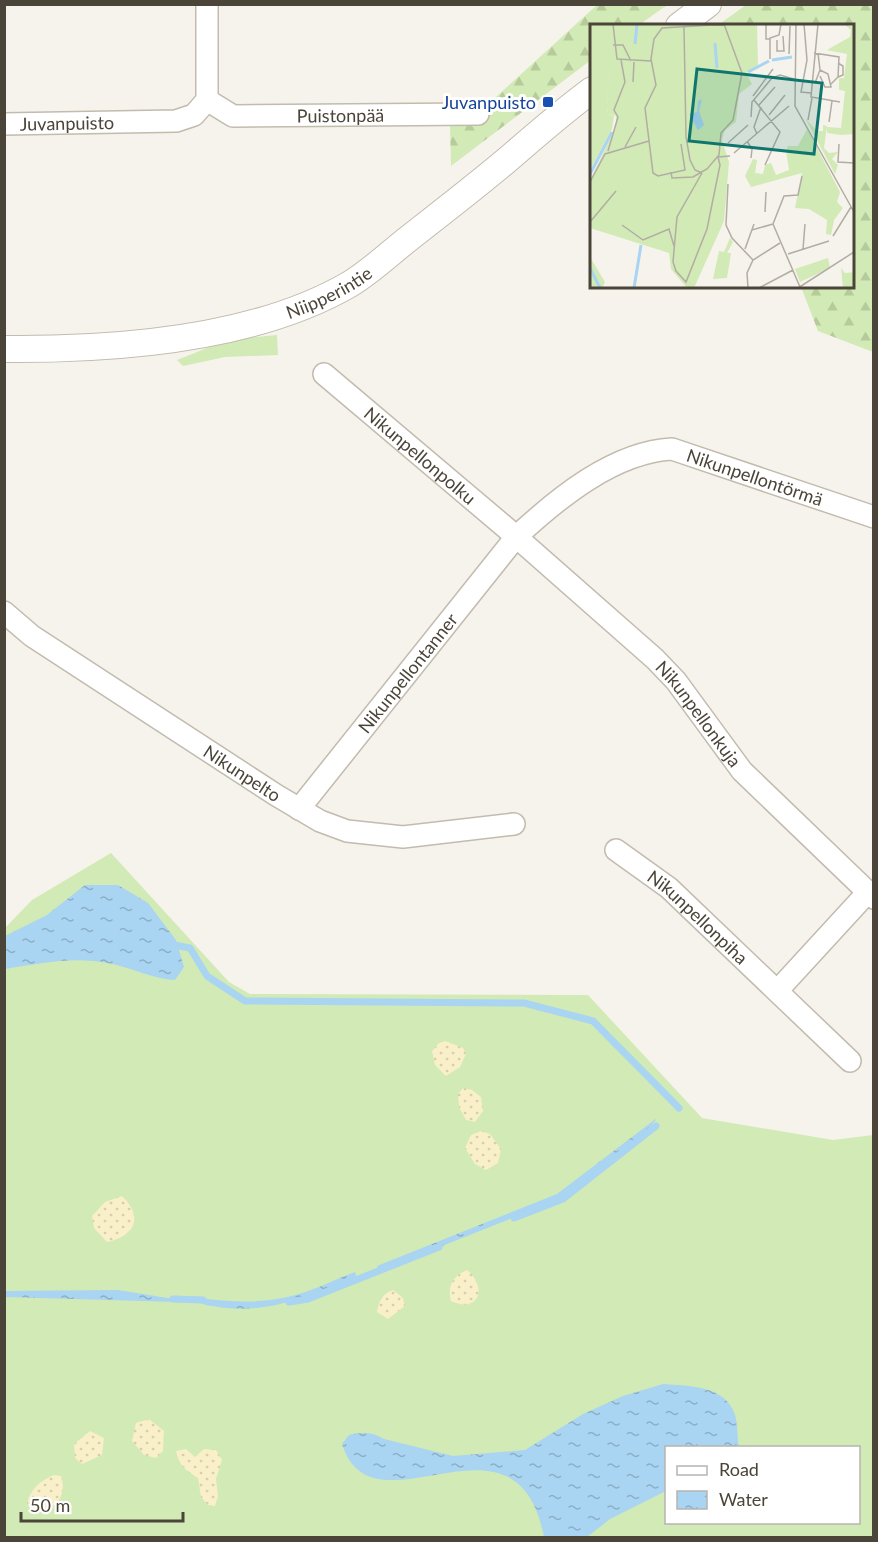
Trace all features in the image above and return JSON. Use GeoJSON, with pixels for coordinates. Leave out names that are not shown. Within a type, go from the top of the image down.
{"type":"FeatureCollection","features":[{"type":"Feature","properties":{"kind":"street"},"geometry":{"type":"LineString","coordinates":[[207,4],[207,100]]}},
{"type":"Feature","properties":{"kind":"street"},"geometry":{"type":"LineString","coordinates":[[682,24],[708,4]]}},
{"type":"Feature","properties":{"kind":"street","name":"Niipperintie"},"geometry":{"type":"LineString","coordinates":[[4,349],[61,349],[160,340],[263,319],[325,296],[351,283],[590,91]]}},
{"type":"Feature","properties":{"kind":"street","name":"Puistonpää"},"geometry":{"type":"LineString","coordinates":[[207,100],[233,116],[478,114]]}},
{"type":"Feature","properties":{"kind":"street","name":"Juvanpuisto"},"geometry":{"type":"LineString","coordinates":[[4,124],[176,121],[194,115],[207,100]]}},
{"type":"Feature","properties":{"kind":"street","name":"Nikunpellonpolku"},"geometry":{"type":"LineString","coordinates":[[324,374],[516,537]]}},
{"type":"Feature","properties":{"kind":"street","name":"Nikunpellontörmä"},"geometry":{"type":"LineString","coordinates":[[516,537],[549,506],[598,476],[651,450],[672,449],[873,517]]}},
{"type":"Feature","properties":{"kind":"street","name":"Nikunpellontanner"},"geometry":{"type":"LineString","coordinates":[[299,809],[516,537]]}},
{"type":"Feature","properties":{"kind":"street","name":"Nikunpellonkuja"},"geometry":{"type":"LineString","coordinates":[[516,537],[655,659],[676,681],[742,771],[871,895]]}},
{"type":"Feature","properties":{"kind":"street","name":"Nikunpelto"},"geometry":{"type":"LineString","coordinates":[[4,612],[32,636],[299,809],[347,831],[374,836],[404,837],[514,824]]}},
{"type":"Feature","properties":{"kind":"street","name":"Nikunpellonpiha"},"geometry":{"type":"LineString","coordinates":[[616,850],[669,888],[850,1061]]}},
{"type":"Feature","properties":{"kind":"street"},"geometry":{"type":"LineString","coordinates":[[778,990],[871,895]]}},
{"type":"Feature","properties":{"kind":"green space"},"geometry":{"type":"Polygon","coordinates":[[[597,5],[667,5],[640,24],[590,24],[590,61],[451,166],[450,124],[478,122],[497,96],[597,5]]]}},
{"type":"Feature","properties":{"kind":"green space"},"geometry":{"type":"Polygon","coordinates":[[[746,5],[873,5],[873,352],[818,331],[801,288],[854,288],[854,24],[719,24],[746,5]]]}},
{"type":"Feature","properties":{"kind":"green space"},"geometry":{"type":"Polygon","coordinates":[[[277,335],[278,355],[225,357],[183,366],[177,360],[227,340],[277,335]]]}},
{"type":"Feature","properties":{"kind":"green space"},"geometry":{"type":"Polygon","coordinates":[[[111,853],[229,982],[250,994],[588,995],[702,1118],[833,1140],[873,1135],[873,1537],[5,1537],[5,928],[32,900],[111,853]]]}},
{"type":"Feature","properties":{"kind":"sand"},"geometry":{"type":"Polygon","coordinates":[[[445,1041],[463,1048],[466,1054],[460,1067],[446,1076],[435,1065],[432,1051],[439,1043],[445,1041]]]}},
{"type":"Feature","properties":{"kind":"sand"},"geometry":{"type":"Polygon","coordinates":[[[463,1088],[472,1090],[481,1097],[483,1111],[475,1122],[466,1120],[459,1107],[458,1094],[463,1088]]]}},
{"type":"Feature","properties":{"kind":"sand"},"geometry":{"type":"Polygon","coordinates":[[[481,1131],[490,1134],[501,1149],[498,1163],[486,1170],[475,1164],[465,1148],[471,1135],[481,1131]]]}},
{"type":"Feature","properties":{"kind":"sand"},"geometry":{"type":"Polygon","coordinates":[[[122,1196],[133,1211],[133,1225],[124,1235],[107,1242],[94,1228],[92,1216],[105,1202],[122,1196]]]}},
{"type":"Feature","properties":{"kind":"sand"},"geometry":{"type":"Polygon","coordinates":[[[467,1270],[477,1284],[479,1291],[477,1297],[468,1304],[451,1301],[452,1282],[467,1270]]]}},
{"type":"Feature","properties":{"kind":"sand"},"geometry":{"type":"Polygon","coordinates":[[[393,1290],[403,1298],[405,1306],[388,1319],[377,1312],[382,1298],[393,1290]]]}},
{"type":"Feature","properties":{"kind":"sand"},"geometry":{"type":"Polygon","coordinates":[[[149,1419],[164,1431],[163,1451],[156,1458],[144,1455],[132,1441],[136,1423],[149,1419]]]}},
{"type":"Feature","properties":{"kind":"sand"},"geometry":{"type":"Polygon","coordinates":[[[90,1431],[104,1438],[102,1455],[82,1464],[75,1458],[74,1444],[90,1431]]]}},
{"type":"Feature","properties":{"kind":"sand"},"geometry":{"type":"Polygon","coordinates":[[[186,1449],[195,1457],[204,1449],[216,1450],[222,1460],[216,1479],[218,1496],[215,1506],[208,1505],[201,1497],[198,1478],[186,1470],[179,1461],[176,1451],[186,1449]]]}},
{"type":"Feature","properties":{"kind":"sand"},"geometry":{"type":"Polygon","coordinates":[[[54,1475],[61,1476],[63,1491],[61,1497],[53,1506],[33,1513],[27,1503],[31,1493],[40,1483],[54,1475]]]}},
{"type":"Feature","properties":{"kind":"water"},"geometry":{"type":"Polygon","coordinates":[[[85,885],[118,885],[148,903],[176,940],[184,967],[175,980],[116,965],[82,960],[5,969],[5,936],[47,915],[85,885]]]}},
{"type":"Feature","properties":{"kind":"water"},"geometry":{"type":"Polygon","coordinates":[[[657,1118],[639,1137],[609,1162],[553,1202],[384,1269],[379,1269],[377,1266],[557,1194],[657,1118]]]}},
{"type":"Feature","properties":{"kind":"water"},"geometry":{"type":"Polygon","coordinates":[[[355,1272],[357,1278],[273,1306],[237,1309],[206,1305],[196,1300],[199,1298],[256,1301],[284,1298],[317,1288],[355,1272]]]}},
{"type":"Feature","properties":{"kind":"water"},"geometry":{"type":"Polygon","coordinates":[[[118,1290],[180,1300],[177,1302],[5,1297],[5,1291],[118,1290]]]}},
{"type":"Feature","properties":{"kind":"water"},"geometry":{"type":"Polygon","coordinates":[[[663,1384],[684,1385],[715,1393],[730,1405],[735,1415],[739,1446],[665,1446],[665,1492],[610,1519],[587,1537],[544,1537],[529,1496],[505,1476],[476,1470],[412,1479],[383,1480],[358,1470],[342,1444],[349,1435],[363,1433],[453,1456],[525,1450],[583,1414],[623,1396],[663,1384]]]}},
{"type":"Feature","properties":{"kind":"waterway"},"geometry":{"type":"LineString","coordinates":[[169,944],[190,948],[207,976],[245,1001],[524,1003],[593,1021],[679,1108]]}},
{"type":"Feature","properties":{"kind":"waterway"},"geometry":{"type":"LineString","coordinates":[[514,1218],[563,1199],[656,1126]]}},
{"type":"Feature","properties":{"kind":"waterway"},"geometry":{"type":"LineString","coordinates":[[289,1302],[308,1299],[439,1247]]}},
{"type":"Feature","properties":{"kind":"waterway"},"geometry":{"type":"LineString","coordinates":[[173,1299],[203,1300]]}},
{"type":"Feature","properties":{"kind":"place","name":"Juvanpuisto"},"geometry":{"type":"Point","coordinates":[548,102]}}]}
